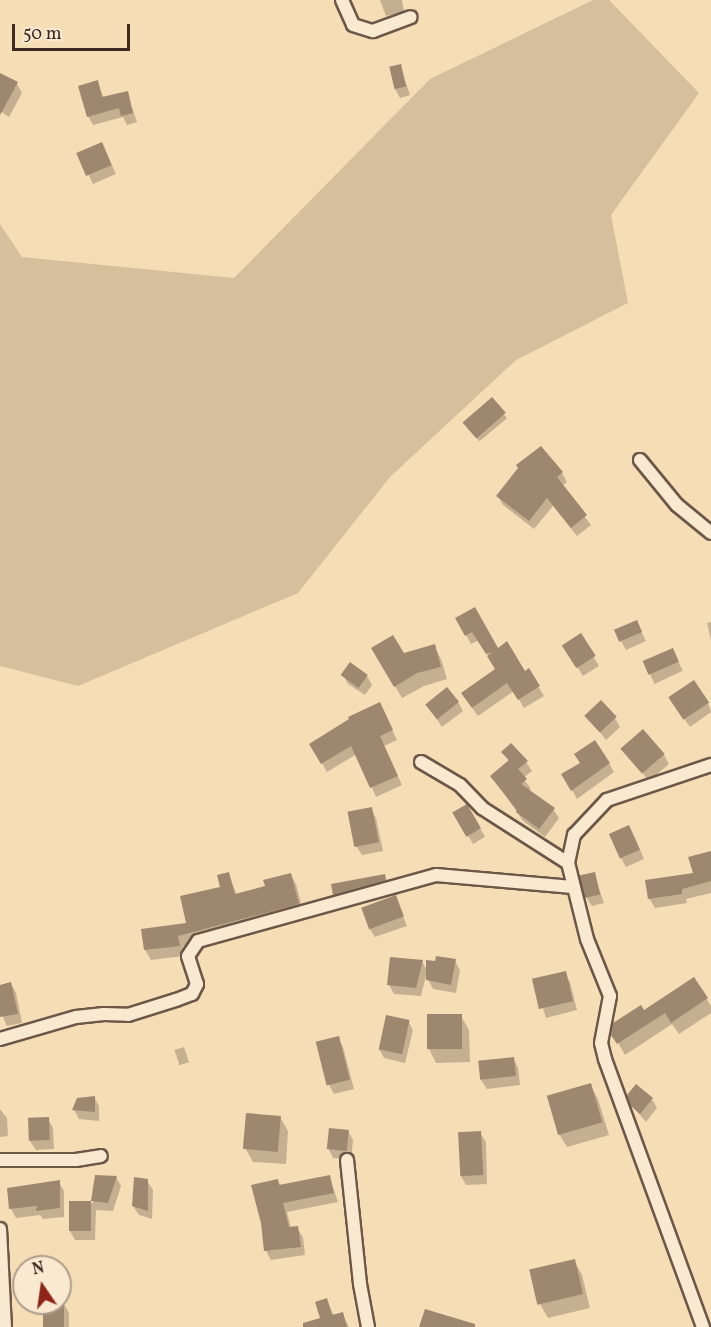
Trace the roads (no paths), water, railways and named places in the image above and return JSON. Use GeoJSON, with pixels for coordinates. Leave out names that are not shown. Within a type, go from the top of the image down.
{"type":"FeatureCollection","features":[{"type":"Feature","properties":{"kind":"street"},"geometry":{"type":"LineString","coordinates":[[342,0],[353,26],[373,31],[411,17]]}},
{"type":"Feature","properties":{"kind":"street"},"geometry":{"type":"LineString","coordinates":[[640,460],[677,505],[711,533]]}},
{"type":"Feature","properties":{"kind":"street"},"geometry":{"type":"LineString","coordinates":[[421,762],[460,786],[482,808],[568,863]]}},
{"type":"Feature","properties":{"kind":"street"},"geometry":{"type":"LineString","coordinates":[[702,1324],[605,1059],[601,1043],[610,996],[587,939],[572,887],[568,863],[574,835],[607,800],[711,765]]}},
{"type":"Feature","properties":{"kind":"street"},"geometry":{"type":"LineString","coordinates":[[0,1039],[76,1017],[104,1014],[128,1015],[192,994],[197,984],[188,956],[198,941],[436,875],[572,887]]}},
{"type":"Feature","properties":{"kind":"street"},"geometry":{"type":"LineString","coordinates":[[0,1160],[76,1160],[101,1156]]}},
{"type":"Feature","properties":{"kind":"street"},"geometry":{"type":"LineString","coordinates":[[347,1160],[360,1284],[368,1327]]}},
{"type":"Feature","properties":{"kind":"street"},"geometry":{"type":"LineString","coordinates":[[0,1229],[5,1327]]}}]}
